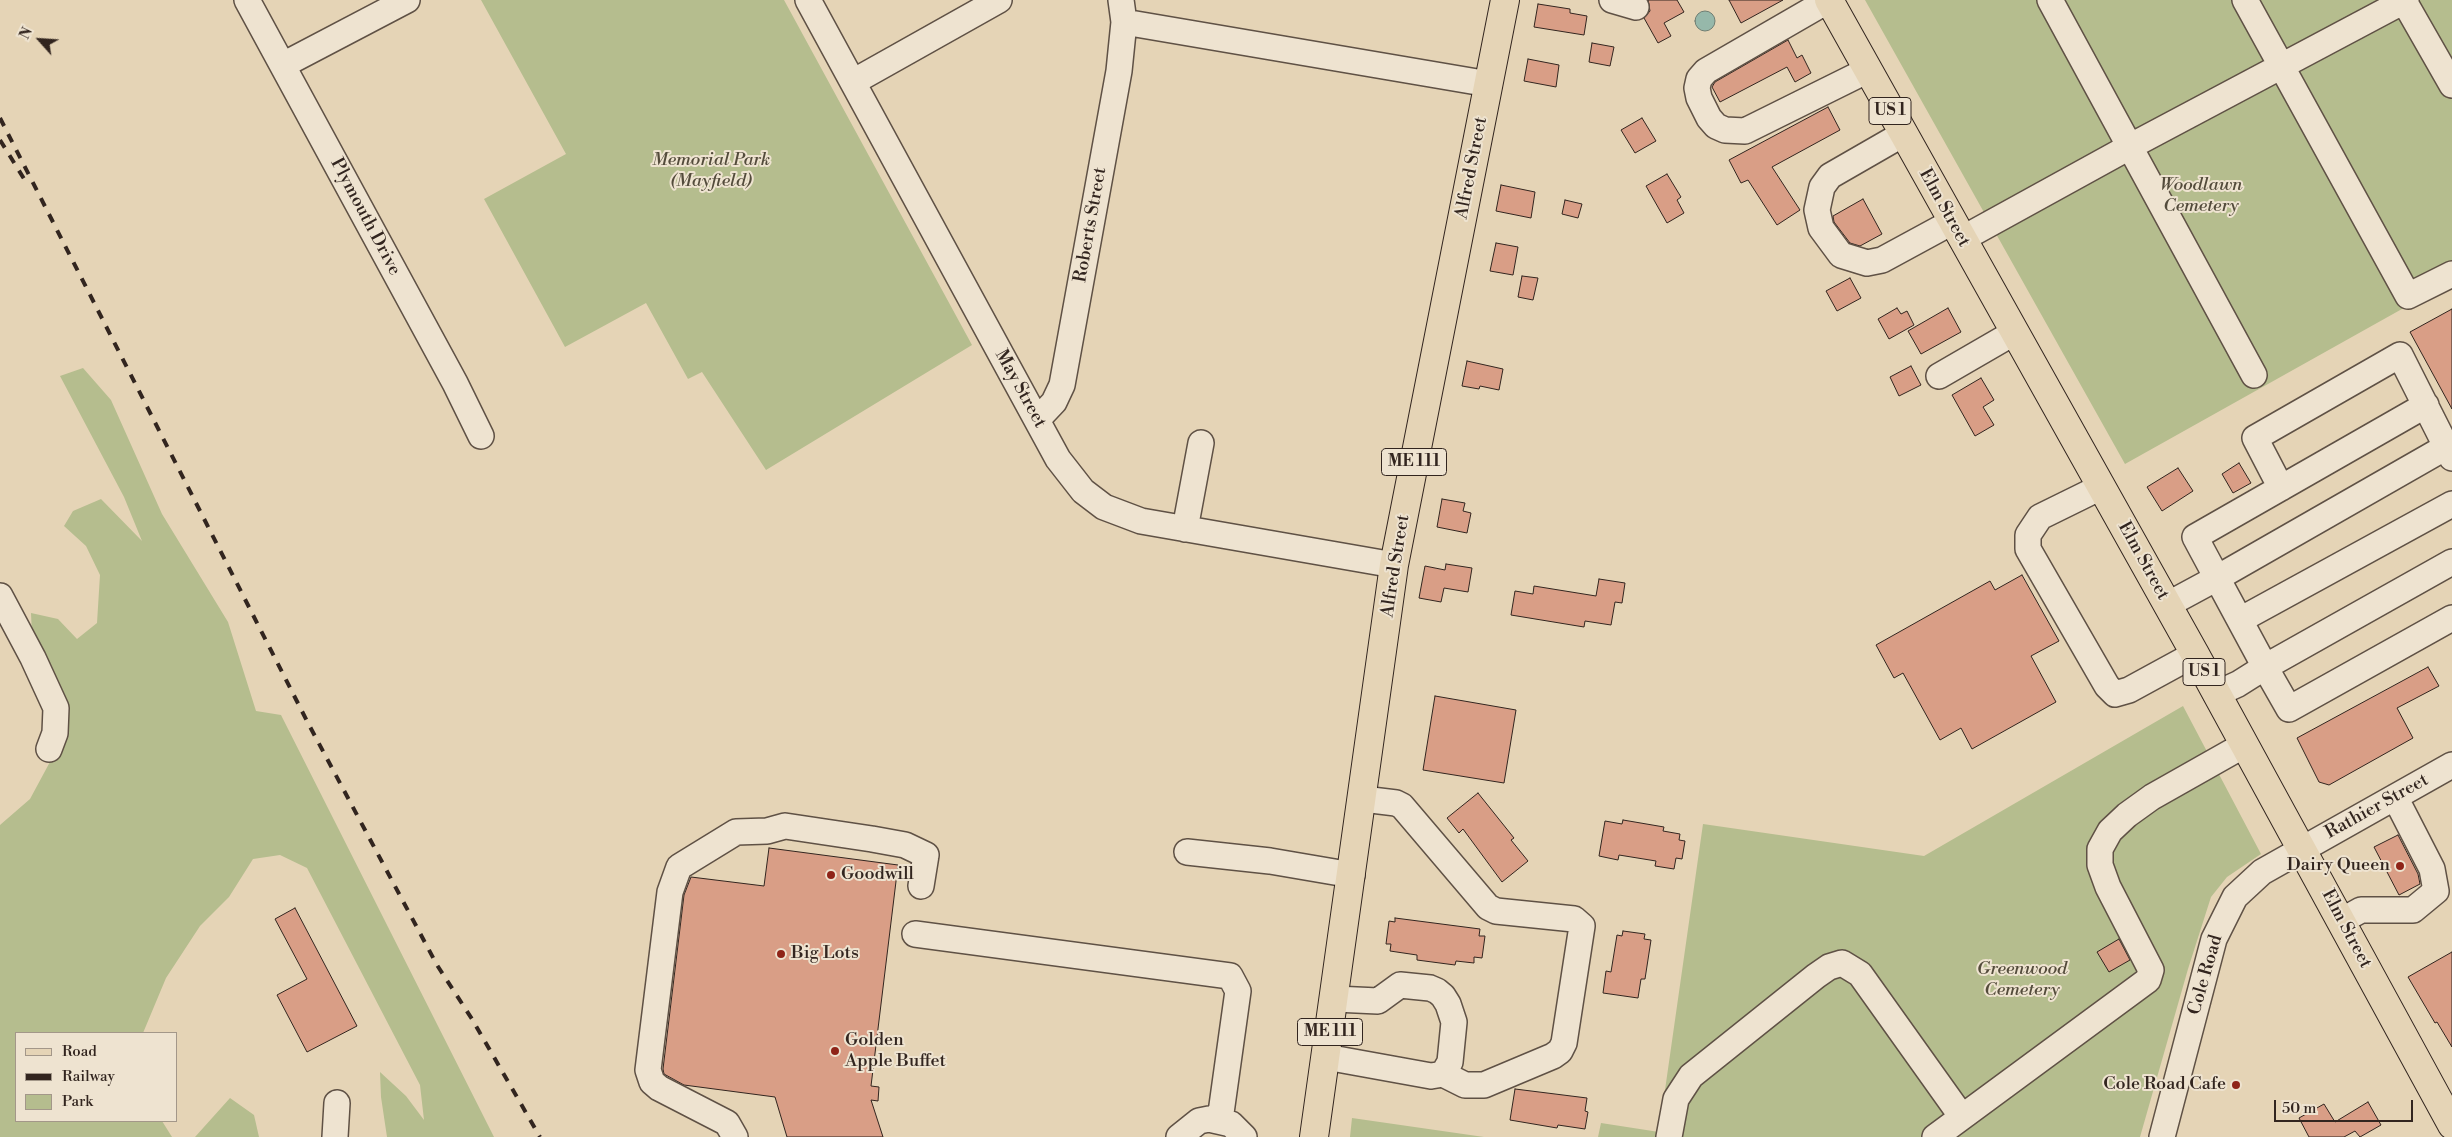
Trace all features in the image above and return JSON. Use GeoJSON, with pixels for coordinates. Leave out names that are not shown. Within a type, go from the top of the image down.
{"type":"FeatureCollection","features":[{"type":"Feature","properties":{"kind":"main road","name":"Alfred Street"},"geometry":{"type":"LineString","coordinates":[[1314,1137],[1363,799],[1394,565],[1505,0]]}},
{"type":"Feature","properties":{"kind":"main road","name":"Elm Street"},"geometry":{"type":"LineString","coordinates":[[1829,0],[2195,654],[2452,1124]]}},
{"type":"Feature","properties":{"kind":"street","name":"Plymouth Drive"},"geometry":{"type":"LineString","coordinates":[[247,0],[455,383],[481,436]]}},
{"type":"Feature","properties":{"kind":"street"},"geometry":{"type":"LineString","coordinates":[[283,65],[407,0]]}},
{"type":"Feature","properties":{"kind":"street","name":"May Street"},"geometry":{"type":"LineString","coordinates":[[808,0],[1068,473],[1095,502],[1129,518],[1394,565]]}},
{"type":"Feature","properties":{"kind":"street"},"geometry":{"type":"LineString","coordinates":[[853,82],[999,0]]}},
{"type":"Feature","properties":{"kind":"street"},"geometry":{"type":"LineString","coordinates":[[1829,0],[1706,71],[1699,79],[1697,88],[1699,98],[1709,118],[1716,126],[1725,130],[1745,131],[1868,70]]}},
{"type":"Feature","properties":{"kind":"street"},"geometry":{"type":"LineString","coordinates":[[2050,0],[2254,375]]}},
{"type":"Feature","properties":{"kind":"street"},"geometry":{"type":"LineString","coordinates":[[2245,0],[2408,296],[2452,274]]}},
{"type":"Feature","properties":{"kind":"street"},"geometry":{"type":"LineString","coordinates":[[1903,134],[1830,176],[1822,187],[1817,210],[1824,234],[1841,255],[1867,263],[1882,260],[1957,231],[2131,146],[2396,3],[2452,85]]}},
{"type":"Feature","properties":{"kind":"street","name":"Roberts Street"},"geometry":{"type":"LineString","coordinates":[[1038,420],[1054,402],[1062,386],[1119,72],[1123,11],[1488,84]]}},
{"type":"Feature","properties":{"kind":"street"},"geometry":{"type":"LineString","coordinates":[[1939,376],[2014,332]]}},
{"type":"Feature","properties":{"kind":"street"},"geometry":{"type":"LineString","coordinates":[[2167,605],[2449,453],[2400,355],[2255,438],[2281,488]]}},
{"type":"Feature","properties":{"kind":"street"},"geometry":{"type":"LineString","coordinates":[[2426,405],[2195,537],[2289,709],[2452,618]]}},
{"type":"Feature","properties":{"kind":"street"},"geometry":{"type":"LineString","coordinates":[[1184,528],[1201,443]]}},
{"type":"Feature","properties":{"kind":"street"},"geometry":{"type":"LineString","coordinates":[[2101,487],[2040,518],[2028,535],[2028,549],[2107,686],[2115,694],[2129,690],[2195,654]]}},
{"type":"Feature","properties":{"kind":"street"},"geometry":{"type":"LineString","coordinates":[[2240,620],[2452,504]]}},
{"type":"Feature","properties":{"kind":"street"},"geometry":{"type":"LineString","coordinates":[[2216,694],[2238,684],[2452,562]]}},
{"type":"Feature","properties":{"kind":"street"},"geometry":{"type":"LineString","coordinates":[[0,596],[33,658],[56,708],[55,733],[49,749]]}},
{"type":"Feature","properties":{"kind":"street"},"geometry":{"type":"LineString","coordinates":[[1934,1137],[2148,980],[2151,970],[2108,887],[2100,865],[2100,849],[2110,832],[2127,815],[2152,797],[2244,745]]}},
{"type":"Feature","properties":{"kind":"street","name":"Rathier Street"},"geometry":{"type":"LineString","coordinates":[[2302,848],[2452,765]]}},
{"type":"Feature","properties":{"kind":"street"},"geometry":{"type":"LineString","coordinates":[[2341,921],[2361,910],[2413,910],[2436,891],[2432,869],[2395,797]]}},
{"type":"Feature","properties":{"kind":"street"},"geometry":{"type":"LineString","coordinates":[[1326,1057],[1431,1076],[1443,1074],[1465,1085],[1484,1085],[1553,1056],[1560,1051],[1564,1043],[1582,926],[1574,919],[1496,911],[1488,907],[1402,806],[1396,803],[1363,799]]}},
{"type":"Feature","properties":{"kind":"street"},"geometry":{"type":"LineString","coordinates":[[735,1137],[727,1123],[659,1088],[652,1082],[648,1070],[670,892],[679,868],[736,832],[768,831],[782,840],[901,856],[926,855],[921,886]]}},
{"type":"Feature","properties":{"kind":"street","name":"Cole Road"},"geometry":{"type":"LineString","coordinates":[[2162,1137],[2209,957],[2227,908],[2245,886],[2262,872],[2302,848]]}},
{"type":"Feature","properties":{"kind":"street"},"geometry":{"type":"LineString","coordinates":[[1187,852],[1270,861],[1352,875]]}},
{"type":"Feature","properties":{"kind":"street"},"geometry":{"type":"LineString","coordinates":[[915,934],[1230,976],[1238,991],[1236,1132],[1199,1121],[1179,1137]]}},
{"type":"Feature","properties":{"kind":"street"},"geometry":{"type":"LineString","coordinates":[[1669,1137],[1676,1099],[1688,1079],[1816,976],[1829,967],[1842,963],[1860,974],[1962,1117]]}},
{"type":"Feature","properties":{"kind":"street"},"geometry":{"type":"LineString","coordinates":[[1335,999],[1378,1001],[1400,985],[1430,988],[1437,991],[1448,1004],[1454,1022],[1450,1062],[1443,1074]]}},
{"type":"Feature","properties":{"kind":"street"},"geometry":{"type":"LineString","coordinates":[[335,1137],[337,1103]]}},
{"type":"Feature","properties":{"kind":"green space","name":"Memorial Park (Mayfield)"},"geometry":{"type":"Polygon","coordinates":[[[481,0],[784,0],[972,345],[766,470],[702,372],[688,379],[646,303],[565,347],[484,199],[566,154],[481,0]]]}},
{"type":"Feature","properties":{"kind":"green space","name":"Woodlawn Cemetery"},"geometry":{"type":"Polygon","coordinates":[[[1865,0],[2452,0],[2452,281],[2125,464],[1865,0]]]}},
{"type":"Feature","properties":{"kind":"green space"},"geometry":{"type":"Polygon","coordinates":[[[83,368],[111,400],[162,514],[228,622],[256,711],[281,715],[494,1137],[387,1137],[381,1097],[380,1072],[406,1096],[424,1120],[420,1085],[307,868],[280,855],[253,859],[229,897],[200,926],[166,978],[143,1032],[15,1032],[15,1122],[163,1122],[172,1137],[0,1137],[0,825],[30,799],[65,734],[52,666],[32,635],[31,613],[58,619],[77,639],[97,623],[100,575],[86,546],[64,526],[73,511],[101,499],[142,541],[124,497],[60,376],[83,368]]]}},
{"type":"Feature","properties":{"kind":"green space","name":"Greenwood Cemetery"},"geometry":{"type":"Polygon","coordinates":[[[2183,706],[2261,854],[2227,877],[2211,897],[2188,969],[2140,1137],[1598,1137],[1601,1123],[1659,1132],[1703,824],[1924,856],[2183,706]]]}},
{"type":"Feature","properties":{"kind":"green space"},"geometry":{"type":"Polygon","coordinates":[[[230,1098],[254,1115],[259,1137],[195,1137],[230,1098]]]}},
{"type":"Feature","properties":{"kind":"green space"},"geometry":{"type":"Polygon","coordinates":[[[1352,1118],[1484,1137],[1350,1137],[1352,1118]]]}},
{"type":"Feature","properties":{"kind":"shaded area"},"geometry":{"type":"Polygon","coordinates":[[[1705,11],[1712,14],[1715,21],[1712,28],[1705,31],[1698,28],[1695,21],[1698,14],[1705,11]]]}},
{"type":"Feature","properties":{"kind":"building"},"geometry":{"type":"Polygon","coordinates":[[[1648,0],[1677,0],[1684,12],[1664,23],[1671,36],[1658,43],[1644,18],[1650,11],[1648,0]]]}},
{"type":"Feature","properties":{"kind":"building"},"geometry":{"type":"Polygon","coordinates":[[[1729,0],[1783,0],[1741,23],[1729,0]]]}},
{"type":"Feature","properties":{"kind":"building"},"geometry":{"type":"Polygon","coordinates":[[[1538,4],[1570,9],[1570,13],[1587,16],[1584,35],[1534,27],[1538,4]]]}},
{"type":"Feature","properties":{"kind":"building"},"geometry":{"type":"Polygon","coordinates":[[[1788,40],[1797,58],[1802,55],[1811,73],[1795,82],[1787,67],[1720,102],[1712,87],[1715,82],[1788,40]]]}},
{"type":"Feature","properties":{"kind":"building"},"geometry":{"type":"Polygon","coordinates":[[[1592,43],[1614,47],[1610,66],[1589,62],[1592,43]]]}},
{"type":"Feature","properties":{"kind":"building"},"geometry":{"type":"Polygon","coordinates":[[[1528,59],[1559,65],[1556,87],[1524,81],[1528,59]]]}},
{"type":"Feature","properties":{"kind":"building"},"geometry":{"type":"Polygon","coordinates":[[[1828,107],[1840,130],[1772,167],[1800,210],[1777,225],[1748,180],[1741,183],[1729,160],[1828,107]]]}},
{"type":"Feature","properties":{"kind":"building"},"geometry":{"type":"Polygon","coordinates":[[[1642,118],[1656,141],[1635,153],[1621,130],[1642,118]]]}},
{"type":"Feature","properties":{"kind":"building"},"geometry":{"type":"Polygon","coordinates":[[[1667,174],[1681,197],[1677,200],[1684,213],[1667,223],[1646,186],[1667,174]]]}},
{"type":"Feature","properties":{"kind":"building"},"geometry":{"type":"Polygon","coordinates":[[[1501,185],[1535,192],[1531,218],[1496,211],[1501,185]]]}},
{"type":"Feature","properties":{"kind":"building"},"geometry":{"type":"Polygon","coordinates":[[[1863,199],[1882,234],[1860,246],[1850,243],[1834,222],[1833,216],[1863,199]]]}},
{"type":"Feature","properties":{"kind":"building"},"geometry":{"type":"Polygon","coordinates":[[[1565,200],[1582,204],[1578,218],[1562,214],[1565,200]]]}},
{"type":"Feature","properties":{"kind":"building"},"geometry":{"type":"Polygon","coordinates":[[[1496,243],[1518,247],[1513,275],[1490,271],[1496,243]]]}},
{"type":"Feature","properties":{"kind":"building"},"geometry":{"type":"Polygon","coordinates":[[[1522,276],[1538,278],[1533,300],[1518,297],[1522,276]]]}},
{"type":"Feature","properties":{"kind":"building"},"geometry":{"type":"Polygon","coordinates":[[[1850,278],[1861,298],[1837,311],[1826,291],[1850,278]]]}},
{"type":"Feature","properties":{"kind":"building"},"geometry":{"type":"Polygon","coordinates":[[[1897,308],[1901,314],[1907,311],[1914,325],[1889,339],[1878,319],[1897,308]]]}},
{"type":"Feature","properties":{"kind":"building"},"geometry":{"type":"Polygon","coordinates":[[[1948,308],[1961,332],[1921,354],[1908,331],[1948,308]]]}},
{"type":"Feature","properties":{"kind":"building"},"geometry":{"type":"Polygon","coordinates":[[[2452,309],[2452,409],[2410,332],[2452,309]]]}},
{"type":"Feature","properties":{"kind":"building"},"geometry":{"type":"Polygon","coordinates":[[[1467,361],[1503,369],[1499,390],[1480,386],[1479,389],[1462,386],[1467,361]]]}},
{"type":"Feature","properties":{"kind":"building"},"geometry":{"type":"Polygon","coordinates":[[[1911,366],[1921,385],[1899,396],[1890,377],[1911,366]]]}},
{"type":"Feature","properties":{"kind":"building"},"geometry":{"type":"Polygon","coordinates":[[[1981,378],[1994,400],[1983,407],[1994,425],[1975,436],[1952,395],[1981,378]]]}},
{"type":"Feature","properties":{"kind":"building"},"geometry":{"type":"Polygon","coordinates":[[[2239,463],[2251,483],[2233,493],[2222,474],[2239,463]]]}},
{"type":"Feature","properties":{"kind":"building"},"geometry":{"type":"Polygon","coordinates":[[[2178,468],[2193,491],[2162,511],[2147,487],[2178,468]]]}},
{"type":"Feature","properties":{"kind":"building"},"geometry":{"type":"Polygon","coordinates":[[[1442,499],[1465,503],[1463,511],[1471,513],[1467,533],[1437,527],[1442,499]]]}},
{"type":"Feature","properties":{"kind":"building"},"geometry":{"type":"Polygon","coordinates":[[[1446,564],[1472,568],[1468,592],[1444,588],[1441,602],[1419,598],[1425,566],[1445,570],[1446,564]]]}},
{"type":"Feature","properties":{"kind":"building"},"geometry":{"type":"Polygon","coordinates":[[[2022,575],[2059,641],[2031,656],[2056,702],[1972,749],[1961,728],[1940,740],[1903,673],[1894,678],[1876,645],[1990,581],[1995,590],[2022,575]]]}},
{"type":"Feature","properties":{"kind":"building"},"geometry":{"type":"Polygon","coordinates":[[[1599,579],[1625,583],[1622,603],[1615,602],[1611,625],[1585,621],[1584,627],[1511,615],[1515,591],[1533,594],[1534,586],[1596,596],[1599,579]]]}},
{"type":"Feature","properties":{"kind":"building"},"geometry":{"type":"Polygon","coordinates":[[[2428,667],[2439,686],[2397,708],[2413,738],[2329,785],[2319,782],[2297,738],[2428,667]]]}},
{"type":"Feature","properties":{"kind":"building"},"geometry":{"type":"Polygon","coordinates":[[[1435,696],[1516,710],[1504,783],[1423,770],[1435,696]]]}},
{"type":"Feature","properties":{"kind":"building"},"geometry":{"type":"Polygon","coordinates":[[[1478,793],[1514,838],[1511,840],[1528,861],[1502,882],[1463,829],[1459,833],[1447,818],[1478,793]]]}},
{"type":"Feature","properties":{"kind":"building"},"geometry":{"type":"Polygon","coordinates":[[[1623,820],[1664,827],[1663,831],[1680,834],[1679,840],[1685,841],[1682,859],[1676,858],[1674,869],[1655,866],[1656,861],[1619,855],[1618,860],[1599,856],[1605,821],[1622,824],[1623,820]]]}},
{"type":"Feature","properties":{"kind":"building","name":"Dairy Queen"},"geometry":{"type":"Polygon","coordinates":[[[2398,835],[2418,874],[2420,884],[2399,895],[2374,847],[2398,835]]]}},
{"type":"Feature","properties":{"kind":"building","name":"Big Lots"},"geometry":{"type":"Polygon","coordinates":[[[769,848],[898,865],[871,1086],[879,1087],[878,1101],[871,1100],[883,1137],[787,1137],[775,1097],[684,1085],[664,1074],[663,1069],[684,895],[691,877],[764,886],[769,848]]]}},
{"type":"Feature","properties":{"kind":"building"},"geometry":{"type":"Polygon","coordinates":[[[295,908],[357,1026],[307,1052],[277,995],[307,979],[275,919],[295,908]]]}},
{"type":"Feature","properties":{"kind":"building"},"geometry":{"type":"Polygon","coordinates":[[[1395,918],[1480,929],[1479,936],[1485,936],[1482,958],[1474,957],[1474,963],[1456,961],[1455,965],[1417,960],[1417,955],[1390,951],[1391,944],[1386,944],[1389,921],[1395,922],[1395,918]]]}},
{"type":"Feature","properties":{"kind":"building"},"geometry":{"type":"Polygon","coordinates":[[[1623,931],[1645,934],[1644,939],[1651,940],[1645,979],[1641,979],[1638,998],[1603,993],[1606,971],[1611,972],[1617,935],[1622,936],[1623,931]]]}},
{"type":"Feature","properties":{"kind":"building"},"geometry":{"type":"Polygon","coordinates":[[[2119,939],[2130,960],[2109,972],[2097,952],[2119,939]]]}},
{"type":"Feature","properties":{"kind":"building"},"geometry":{"type":"Polygon","coordinates":[[[2452,952],[2452,1047],[2437,1022],[2435,1023],[2408,977],[2452,952]]]}},
{"type":"Feature","properties":{"kind":"building"},"geometry":{"type":"Polygon","coordinates":[[[1515,1089],[1587,1098],[1585,1111],[1588,1112],[1585,1129],[1558,1125],[1557,1128],[1510,1120],[1515,1089]]]}},
{"type":"Feature","properties":{"kind":"building"},"geometry":{"type":"Polygon","coordinates":[[[2368,1102],[2381,1125],[2360,1137],[2355,1131],[2344,1137],[2309,1137],[2299,1118],[2324,1104],[2335,1122],[2368,1102]]]}},
{"type":"Feature","properties":{"kind":"railway"},"geometry":{"type":"LineString","coordinates":[[0,118],[308,723],[437,965],[472,1019],[540,1137]]}},
{"type":"Feature","properties":{"kind":"railway"},"geometry":{"type":"LineString","coordinates":[[0,140],[26,182]]}},
{"type":"Feature","properties":{"kind":"place","name":"Dairy Queen"},"geometry":{"type":"Point","coordinates":[2400,866]}},
{"type":"Feature","properties":{"kind":"place","name":"Goodwill"},"geometry":{"type":"Point","coordinates":[831,875]}},
{"type":"Feature","properties":{"kind":"place","name":"Big Lots"},"geometry":{"type":"Point","coordinates":[781,954]}},
{"type":"Feature","properties":{"kind":"place","name":"Golden Apple Buffet"},"geometry":{"type":"Point","coordinates":[835,1051]}},
{"type":"Feature","properties":{"kind":"place","name":"Cole Road Cafe"},"geometry":{"type":"Point","coordinates":[2236,1085]}}]}
